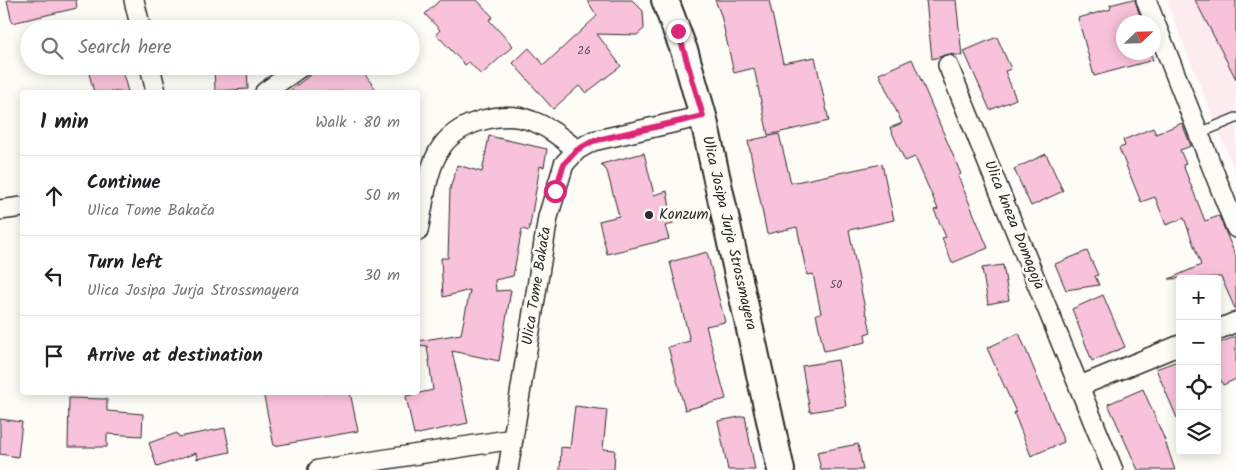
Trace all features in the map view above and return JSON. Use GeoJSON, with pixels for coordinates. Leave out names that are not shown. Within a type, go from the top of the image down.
{"type":"FeatureCollection","features":[{"type":"Feature","properties":{"kind":"main road","name":"Ulica Josipa Jurja Strossmayera"},"geometry":{"type":"LineString","coordinates":[[665,0],[686,53],[703,116],[781,470]]}},
{"type":"Feature","properties":{"kind":"street"},"geometry":{"type":"LineString","coordinates":[[134,0],[139,20]]}},
{"type":"Feature","properties":{"kind":"street"},"geometry":{"type":"LineString","coordinates":[[1146,0],[1197,134],[1236,228]]}},
{"type":"Feature","properties":{"kind":"street","name":"Ulica kneza Domagoja"},"geometry":{"type":"LineString","coordinates":[[948,65],[1113,470]]}},
{"type":"Feature","properties":{"kind":"street"},"geometry":{"type":"LineString","coordinates":[[152,75],[156,90]]}},
{"type":"Feature","properties":{"kind":"street"},"geometry":{"type":"LineString","coordinates":[[268,90],[289,75]]}},
{"type":"Feature","properties":{"kind":"street","name":"Ulica Tome Bakača"},"geometry":{"type":"LineString","coordinates":[[508,470],[548,217],[564,164],[577,150],[593,141],[703,116]]}},
{"type":"Feature","properties":{"kind":"street"},"geometry":{"type":"LineString","coordinates":[[420,222],[434,162],[442,145],[464,128],[481,119],[500,117],[531,120],[556,133],[577,150]]}},
{"type":"Feature","properties":{"kind":"street"},"geometry":{"type":"LineString","coordinates":[[0,210],[20,207]]}},
{"type":"Feature","properties":{"kind":"street"},"geometry":{"type":"LineString","coordinates":[[1221,328],[1236,322]]}},
{"type":"Feature","properties":{"kind":"street"},"geometry":{"type":"LineString","coordinates":[[1080,386],[1176,347]]}},
{"type":"Feature","properties":{"kind":"street"},"geometry":{"type":"LineString","coordinates":[[318,470],[513,439]]}},
{"type":"Feature","properties":{"kind":"lane"},"geometry":{"type":"LineString","coordinates":[[1197,134],[1236,118]]}},
{"type":"Feature","properties":{"kind":"shaded area"},"geometry":{"type":"Polygon","coordinates":[[[1166,0],[1236,0],[1236,174],[1166,0]]]}},
{"type":"Feature","properties":{"kind":"building"},"geometry":{"type":"Polygon","coordinates":[[[7,0],[76,0],[77,8],[12,23],[7,0]]]}},
{"type":"Feature","properties":{"kind":"building"},"geometry":{"type":"Polygon","coordinates":[[[440,0],[477,0],[493,17],[489,20],[513,46],[481,75],[469,62],[465,65],[436,34],[440,30],[425,14],[440,0]]]}},
{"type":"Feature","properties":{"kind":"building"},"geometry":{"type":"Polygon","coordinates":[[[587,0],[632,0],[643,11],[644,29],[637,35],[597,34],[621,66],[586,93],[579,86],[553,109],[513,63],[529,48],[544,65],[597,16],[587,0]]]}},
{"type":"Feature","properties":{"kind":"building"},"geometry":{"type":"Polygon","coordinates":[[[715,0],[769,0],[783,63],[815,57],[829,121],[768,135],[754,68],[734,73],[721,15],[715,0]]]}},
{"type":"Feature","properties":{"kind":"building"},"geometry":{"type":"Polygon","coordinates":[[[926,0],[956,0],[962,56],[949,54],[932,59],[926,0]]]}},
{"type":"Feature","properties":{"kind":"building"},"geometry":{"type":"Polygon","coordinates":[[[1135,0],[1140,15],[1116,15],[1116,60],[1153,60],[1094,76],[1078,18],[1111,9],[1110,5],[1135,0]]]}},
{"type":"Feature","properties":{"kind":"building"},"geometry":{"type":"Polygon","coordinates":[[[1195,0],[1236,0],[1236,79],[1195,0]]]}},
{"type":"Feature","properties":{"kind":"building"},"geometry":{"type":"Polygon","coordinates":[[[997,37],[1011,69],[1005,71],[1016,99],[990,110],[964,51],[997,37]]]}},
{"type":"Feature","properties":{"kind":"building"},"geometry":{"type":"Polygon","coordinates":[[[912,59],[961,174],[958,176],[988,248],[952,263],[942,238],[946,237],[934,210],[938,209],[915,157],[905,161],[890,128],[902,123],[879,74],[912,59]]]}},
{"type":"Feature","properties":{"kind":"building"},"geometry":{"type":"Polygon","coordinates":[[[89,75],[123,75],[127,90],[93,90],[89,75]]]}},
{"type":"Feature","properties":{"kind":"building"},"geometry":{"type":"Polygon","coordinates":[[[214,75],[247,75],[248,89],[215,90],[214,75]]]}},
{"type":"Feature","properties":{"kind":"building"},"geometry":{"type":"Polygon","coordinates":[[[310,75],[365,75],[376,90],[291,90],[310,75]]]}},
{"type":"Feature","properties":{"kind":"building"},"geometry":{"type":"Polygon","coordinates":[[[1182,123],[1191,146],[1180,150],[1186,164],[1183,165],[1205,221],[1219,216],[1236,257],[1236,311],[1221,275],[1178,275],[1201,265],[1184,218],[1166,225],[1155,197],[1141,202],[1119,148],[1125,146],[1123,140],[1153,128],[1156,134],[1182,123]]]}},
{"type":"Feature","properties":{"kind":"building"},"geometry":{"type":"Polygon","coordinates":[[[779,134],[791,183],[882,164],[894,220],[849,230],[871,332],[865,334],[866,342],[824,351],[816,314],[821,313],[813,274],[807,275],[797,227],[767,234],[748,141],[779,134]]]}},
{"type":"Feature","properties":{"kind":"building"},"geometry":{"type":"Polygon","coordinates":[[[489,136],[547,149],[544,167],[540,166],[529,231],[522,229],[513,276],[495,280],[496,291],[511,290],[499,361],[452,351],[468,423],[414,435],[406,396],[420,395],[420,393],[433,390],[427,346],[420,345],[420,341],[461,334],[470,290],[443,297],[441,258],[448,258],[450,189],[457,165],[482,172],[489,136]]]}},
{"type":"Feature","properties":{"kind":"building"},"geometry":{"type":"Polygon","coordinates":[[[644,153],[654,195],[667,191],[673,224],[665,226],[669,239],[607,254],[599,221],[619,216],[607,171],[601,164],[644,153]]]}},
{"type":"Feature","properties":{"kind":"building"},"geometry":{"type":"Polygon","coordinates":[[[1046,154],[1063,191],[1031,206],[1014,169],[1046,154]]]}},
{"type":"Feature","properties":{"kind":"building"},"geometry":{"type":"Polygon","coordinates":[[[1087,251],[1098,275],[1095,276],[1099,285],[1066,290],[1055,264],[1087,251]]]}},
{"type":"Feature","properties":{"kind":"building"},"geometry":{"type":"Polygon","coordinates":[[[707,252],[725,322],[706,326],[726,399],[685,410],[668,347],[690,341],[670,262],[707,252]]]}},
{"type":"Feature","properties":{"kind":"building"},"geometry":{"type":"Polygon","coordinates":[[[1003,265],[1009,300],[988,304],[982,268],[1003,265]]]}},
{"type":"Feature","properties":{"kind":"building"},"geometry":{"type":"Polygon","coordinates":[[[1103,295],[1125,347],[1092,361],[1072,309],[1103,295]]]}},
{"type":"Feature","properties":{"kind":"building"},"geometry":{"type":"Polygon","coordinates":[[[1019,333],[1064,442],[1031,456],[1014,413],[1016,412],[987,348],[1019,333]]]}},
{"type":"Feature","properties":{"kind":"building"},"geometry":{"type":"Polygon","coordinates":[[[1236,336],[1236,379],[1223,385],[1221,381],[1221,342],[1236,336]]]}},
{"type":"Feature","properties":{"kind":"building"},"geometry":{"type":"Polygon","coordinates":[[[838,360],[846,406],[810,412],[802,366],[838,360]]]}},
{"type":"Feature","properties":{"kind":"building"},"geometry":{"type":"Polygon","coordinates":[[[1176,362],[1176,416],[1156,369],[1176,362]]]}},
{"type":"Feature","properties":{"kind":"building"},"geometry":{"type":"Polygon","coordinates":[[[1143,389],[1164,438],[1175,470],[1138,470],[1108,404],[1143,389]]]}},
{"type":"Feature","properties":{"kind":"building"},"geometry":{"type":"Polygon","coordinates":[[[264,395],[351,395],[358,431],[274,446],[264,395]]]}},
{"type":"Feature","properties":{"kind":"building"},"geometry":{"type":"Polygon","coordinates":[[[69,398],[107,399],[107,411],[143,414],[142,436],[107,434],[107,447],[68,447],[69,398]]]}},
{"type":"Feature","properties":{"kind":"building"},"geometry":{"type":"Polygon","coordinates":[[[575,406],[607,410],[603,449],[615,450],[614,470],[560,470],[561,447],[570,448],[575,406]]]}},
{"type":"Feature","properties":{"kind":"building"},"geometry":{"type":"Polygon","coordinates":[[[745,416],[755,470],[728,470],[718,421],[745,416]]]}},
{"type":"Feature","properties":{"kind":"building"},"geometry":{"type":"Polygon","coordinates":[[[0,419],[22,422],[18,457],[0,454],[0,419]]]}},
{"type":"Feature","properties":{"kind":"building"},"geometry":{"type":"Polygon","coordinates":[[[225,428],[230,452],[197,459],[196,453],[157,467],[149,443],[177,433],[179,437],[225,428]]]}},
{"type":"Feature","properties":{"kind":"building"},"geometry":{"type":"Polygon","coordinates":[[[858,444],[863,470],[821,470],[817,452],[858,444]]]}},
{"type":"Feature","properties":{"kind":"place","name":"Konzum"},"geometry":{"type":"Point","coordinates":[649,215]}},
{"type":"Feature","properties":{"kind":"route"},"geometry":{"type":"LineString","coordinates":[[555,191],[564,164],[577,150],[593,141],[703,116],[678,31]]}}]}
